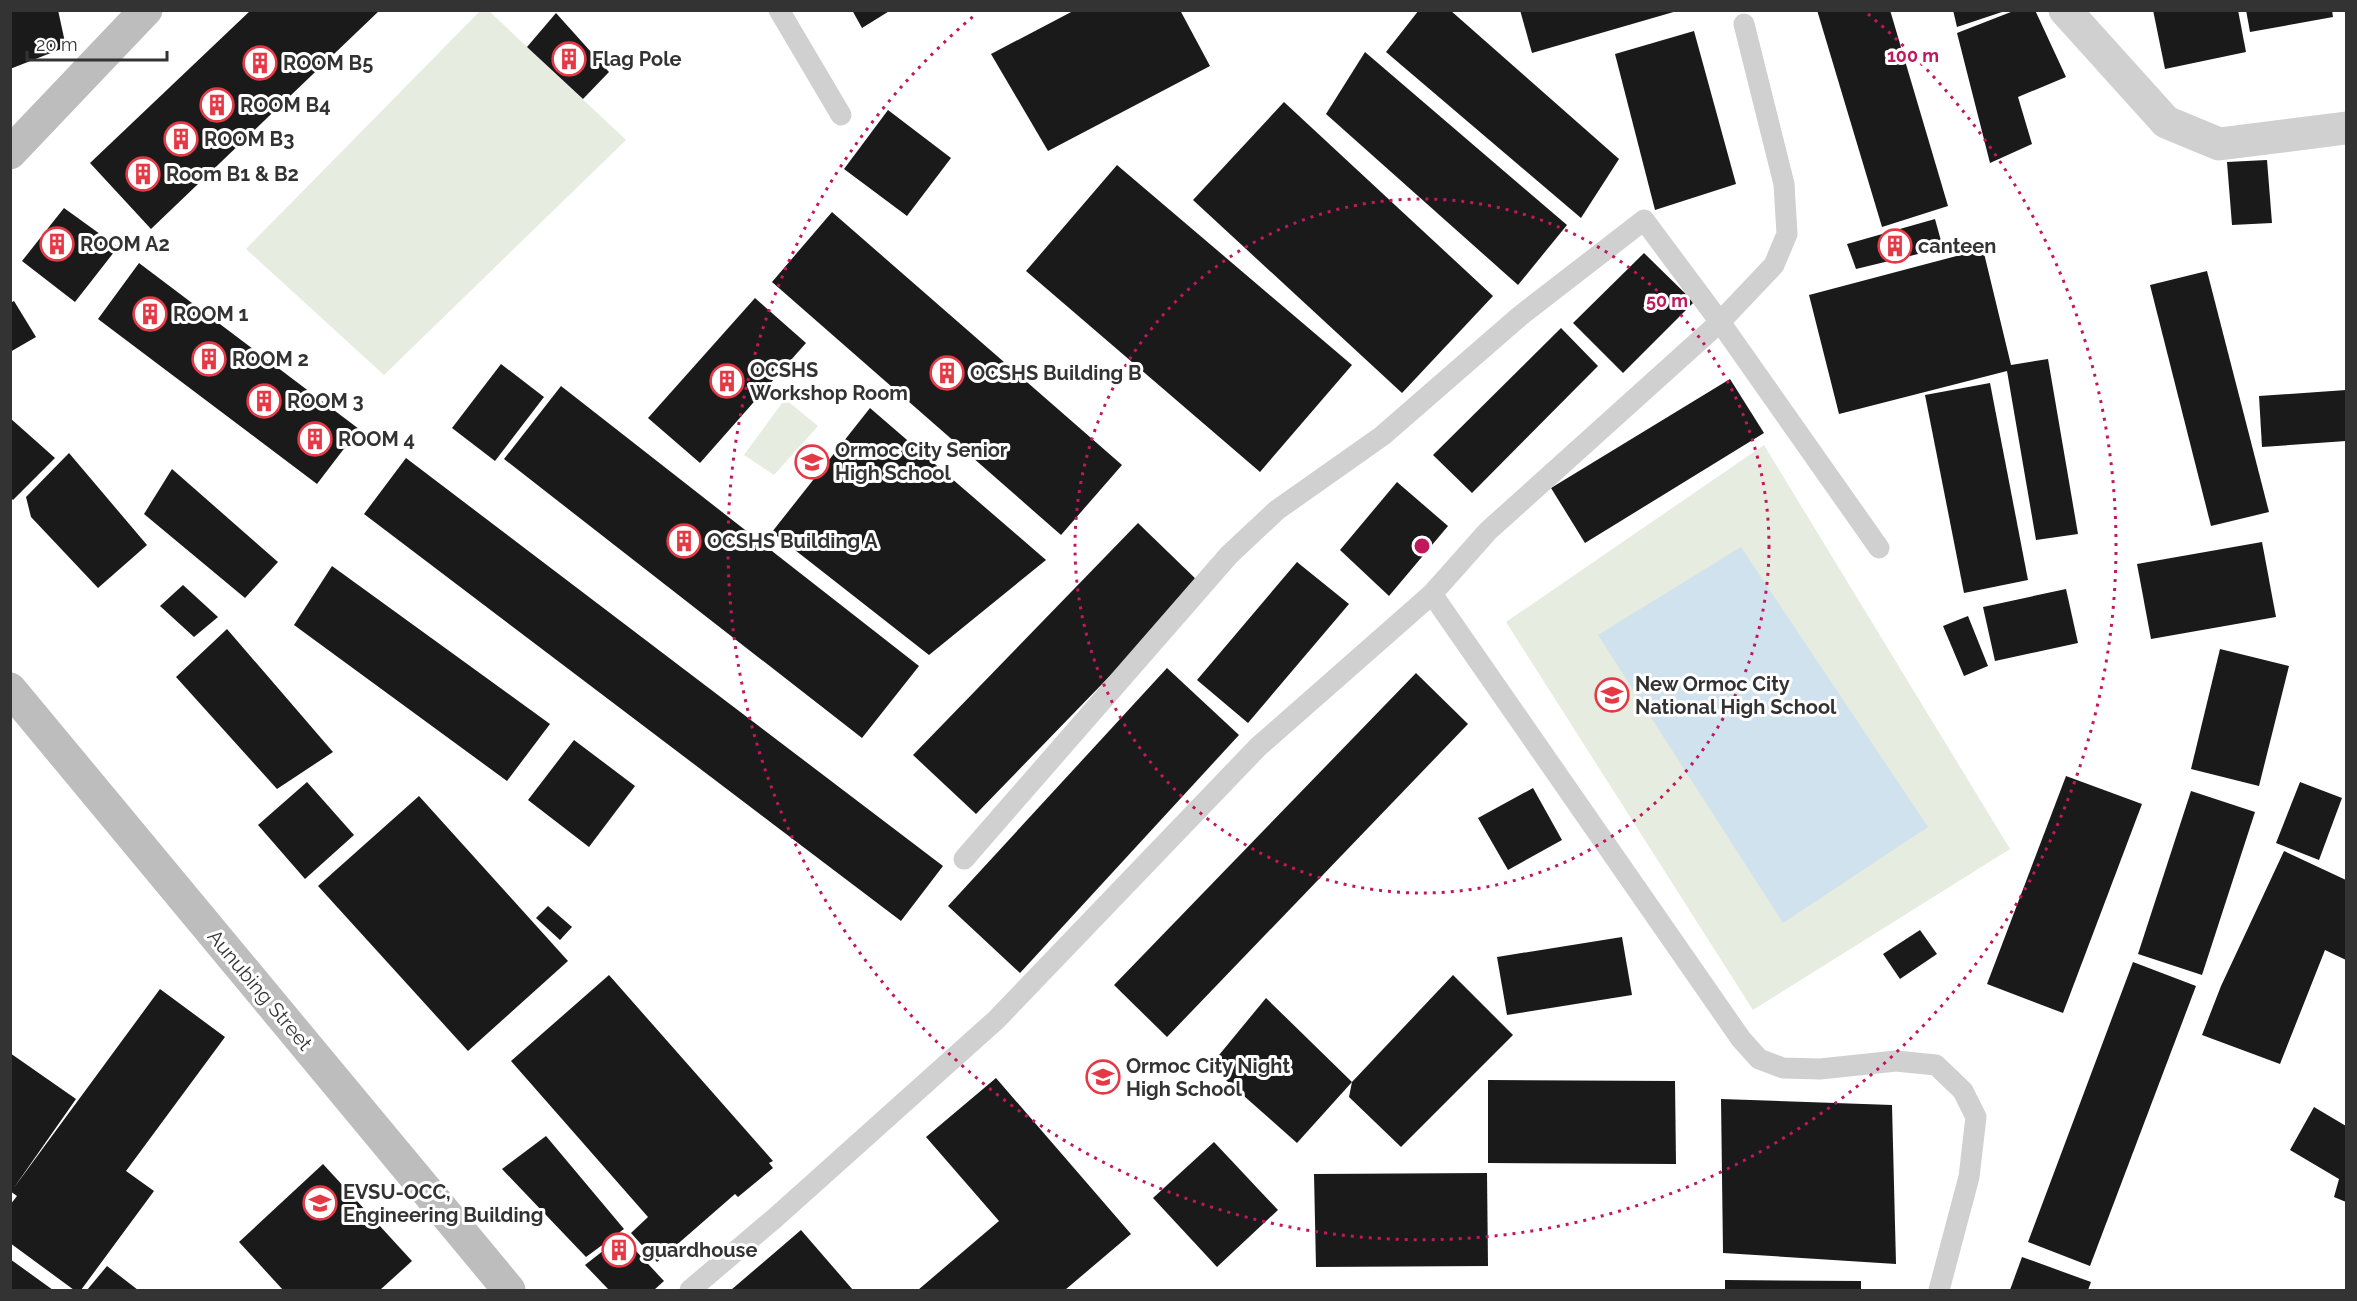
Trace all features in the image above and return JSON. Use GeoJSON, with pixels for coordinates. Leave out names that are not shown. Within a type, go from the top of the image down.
{"type":"FeatureCollection","features":[{"type":"Feature","properties":{"kind":"main road"},"geometry":{"type":"LineString","coordinates":[[10,153],[146,10]]}},
{"type":"Feature","properties":{"kind":"main road","name":"Aunubing Street"},"geometry":{"type":"LineString","coordinates":[[10,689],[509,1290]]}},
{"type":"Feature","properties":{"kind":"street"},"geometry":{"type":"LineString","coordinates":[[2065,10],[2166,122],[2219,144],[2346,128]]}},
{"type":"Feature","properties":{"kind":"lane"},"geometry":{"type":"LineString","coordinates":[[779,10],[841,115]]}},
{"type":"Feature","properties":{"kind":"lane"},"geometry":{"type":"LineString","coordinates":[[690,1290],[776,1218],[996,1020],[1258,747],[1432,594],[1488,531],[1720,322],[1774,265],[1786,234],[1784,184],[1744,24]]}},
{"type":"Feature","properties":{"kind":"lane"},"geometry":{"type":"LineString","coordinates":[[964,859],[1229,555],[1266,520],[1382,436],[1520,316],[1644,220],[1720,322],[1879,548]]}},
{"type":"Feature","properties":{"kind":"lane"},"geometry":{"type":"LineString","coordinates":[[1432,594],[1741,1039],[1759,1059],[1783,1068],[1820,1069],[1896,1061],[1936,1065],[1963,1091],[1976,1117],[1969,1177],[1939,1290]]}},
{"type":"Feature","properties":{"kind":"shaded area"},"geometry":{"type":"Polygon","coordinates":[[[480,11],[489,11],[626,140],[384,375],[246,249],[480,11]]]}},
{"type":"Feature","properties":{"kind":"shaded area"},"geometry":{"type":"Polygon","coordinates":[[[785,399],[818,426],[774,475],[744,455],[785,399]]]}},
{"type":"Feature","properties":{"kind":"shaded area"},"geometry":{"type":"Polygon","coordinates":[[[1764,445],[2010,849],[1753,1010],[1506,622],[1764,445]]]}},
{"type":"Feature","properties":{"kind":"water"},"geometry":{"type":"Polygon","coordinates":[[[1741,547],[1928,827],[1783,923],[1598,635],[1741,547]]]}},
{"type":"Feature","properties":{"kind":"building"},"geometry":{"type":"Polygon","coordinates":[[[10,10],[58,10],[66,47],[10,69],[10,10]]]}},
{"type":"Feature","properties":{"kind":"building"},"geometry":{"type":"Polygon","coordinates":[[[251,10],[380,10],[151,229],[90,163],[251,10]]]}},
{"type":"Feature","properties":{"kind":"building"},"geometry":{"type":"Polygon","coordinates":[[[852,10],[891,10],[862,28],[852,10]]]}},
{"type":"Feature","properties":{"kind":"building"},"geometry":{"type":"Polygon","coordinates":[[[1075,10],[1180,10],[1210,66],[1048,151],[991,54],[1075,10]]]}},
{"type":"Feature","properties":{"kind":"building"},"geometry":{"type":"Polygon","coordinates":[[[1419,10],[1450,10],[1619,159],[1581,218],[1386,52],[1419,10]]]}},
{"type":"Feature","properties":{"kind":"building"},"geometry":{"type":"Polygon","coordinates":[[[1520,10],[1677,10],[1677,11],[1532,53],[1520,10]]]}},
{"type":"Feature","properties":{"kind":"building"},"geometry":{"type":"Polygon","coordinates":[[[1817,10],[1890,10],[1948,206],[1882,227],[1817,10]]]}},
{"type":"Feature","properties":{"kind":"building"},"geometry":{"type":"Polygon","coordinates":[[[1953,10],[2005,10],[2005,11],[1957,27],[1953,10]]]}},
{"type":"Feature","properties":{"kind":"building"},"geometry":{"type":"Polygon","coordinates":[[[2016,10],[2035,10],[2066,77],[2018,97],[2032,144],[1990,163],[1957,33],[2016,10]]]}},
{"type":"Feature","properties":{"kind":"building"},"geometry":{"type":"Polygon","coordinates":[[[2153,10],[2238,10],[2246,52],[2165,69],[2153,10]]]}},
{"type":"Feature","properties":{"kind":"building"},"geometry":{"type":"Polygon","coordinates":[[[2246,10],[2332,10],[2333,17],[2250,32],[2246,10]]]}},
{"type":"Feature","properties":{"kind":"building","name":"Flag Pole"},"geometry":{"type":"Polygon","coordinates":[[[556,13],[609,72],[583,99],[527,47],[556,13]]]}},
{"type":"Feature","properties":{"kind":"building"},"geometry":{"type":"Polygon","coordinates":[[[1694,31],[1736,184],[1655,210],[1615,54],[1694,31]]]}},
{"type":"Feature","properties":{"kind":"building"},"geometry":{"type":"Polygon","coordinates":[[[1365,52],[1567,225],[1518,285],[1326,114],[1365,52]]]}},
{"type":"Feature","properties":{"kind":"building"},"geometry":{"type":"Polygon","coordinates":[[[1284,102],[1493,296],[1402,393],[1193,200],[1284,102]]]}},
{"type":"Feature","properties":{"kind":"building"},"geometry":{"type":"Polygon","coordinates":[[[888,110],[951,158],[907,216],[844,169],[888,110]]]}},
{"type":"Feature","properties":{"kind":"building"},"geometry":{"type":"Polygon","coordinates":[[[2267,160],[2272,223],[2232,225],[2227,162],[2267,160]]]}},
{"type":"Feature","properties":{"kind":"building"},"geometry":{"type":"Polygon","coordinates":[[[1117,165],[1352,365],[1260,472],[1026,271],[1117,165]]]}},
{"type":"Feature","properties":{"kind":"building"},"geometry":{"type":"Polygon","coordinates":[[[64,208],[118,247],[75,302],[22,261],[64,208]]]}},
{"type":"Feature","properties":{"kind":"building","name":"OCSHS Building B"},"geometry":{"type":"Polygon","coordinates":[[[832,212],[1122,465],[1061,535],[772,282],[832,212]]]}},
{"type":"Feature","properties":{"kind":"building","name":"canteen"},"geometry":{"type":"Polygon","coordinates":[[[1935,219],[1943,248],[1856,269],[1847,244],[1935,219]]]}},
{"type":"Feature","properties":{"kind":"building"},"geometry":{"type":"Polygon","coordinates":[[[1983,249],[2011,365],[2048,359],[2078,534],[2036,540],[2007,371],[1839,414],[1809,295],[1983,249]]]}},
{"type":"Feature","properties":{"kind":"building"},"geometry":{"type":"Polygon","coordinates":[[[1644,253],[1694,302],[1623,373],[1573,323],[1644,253]]]}},
{"type":"Feature","properties":{"kind":"building"},"geometry":{"type":"Polygon","coordinates":[[[139,263],[359,429],[317,484],[98,319],[139,263]]]}},
{"type":"Feature","properties":{"kind":"building"},"geometry":{"type":"Polygon","coordinates":[[[2207,271],[2269,512],[2211,526],[2150,285],[2207,271]]]}},
{"type":"Feature","properties":{"kind":"building","name":"OCSHS Workshop Room"},"geometry":{"type":"Polygon","coordinates":[[[755,298],[806,343],[700,463],[648,418],[755,298]]]}},
{"type":"Feature","properties":{"kind":"building"},"geometry":{"type":"Polygon","coordinates":[[[14,301],[36,337],[10,352],[10,303],[14,301]]]}},
{"type":"Feature","properties":{"kind":"building"},"geometry":{"type":"Polygon","coordinates":[[[1561,328],[1598,366],[1472,493],[1433,455],[1561,328]]]}},
{"type":"Feature","properties":{"kind":"building"},"geometry":{"type":"Polygon","coordinates":[[[501,364],[544,397],[495,461],[452,428],[501,364]]]}},
{"type":"Feature","properties":{"kind":"building"},"geometry":{"type":"Polygon","coordinates":[[[1730,379],[1764,433],[1585,543],[1551,488],[1730,379]]]}},
{"type":"Feature","properties":{"kind":"building"},"geometry":{"type":"Polygon","coordinates":[[[1990,383],[2028,580],[1964,593],[1925,395],[1990,383]]]}},
{"type":"Feature","properties":{"kind":"building","name":"OCSHS Building A"},"geometry":{"type":"Polygon","coordinates":[[[561,386],[919,666],[862,738],[504,459],[561,386]]]}},
{"type":"Feature","properties":{"kind":"building"},"geometry":{"type":"Polygon","coordinates":[[[2346,390],[2346,441],[2262,447],[2259,396],[2346,390]]]}},
{"type":"Feature","properties":{"kind":"building"},"geometry":{"type":"Polygon","coordinates":[[[870,408],[1046,560],[929,655],[772,532],[870,408]]]}},
{"type":"Feature","properties":{"kind":"building"},"geometry":{"type":"Polygon","coordinates":[[[10,418],[55,458],[13,500],[10,497],[10,418]]]}},
{"type":"Feature","properties":{"kind":"building"},"geometry":{"type":"Polygon","coordinates":[[[69,453],[147,545],[98,588],[31,517],[26,497],[69,453]]]}},
{"type":"Feature","properties":{"kind":"building"},"geometry":{"type":"Polygon","coordinates":[[[406,458],[943,866],[901,921],[364,514],[406,458]]]}},
{"type":"Feature","properties":{"kind":"building"},"geometry":{"type":"Polygon","coordinates":[[[172,469],[278,562],[245,598],[144,514],[172,469]]]}},
{"type":"Feature","properties":{"kind":"building"},"geometry":{"type":"Polygon","coordinates":[[[1397,482],[1448,526],[1389,596],[1340,550],[1397,482]]]}},
{"type":"Feature","properties":{"kind":"building"},"geometry":{"type":"Polygon","coordinates":[[[1138,523],[1200,583],[976,814],[913,755],[1138,523]]]}},
{"type":"Feature","properties":{"kind":"building"},"geometry":{"type":"Polygon","coordinates":[[[2262,542],[2276,617],[2151,639],[2137,564],[2262,542]]]}},
{"type":"Feature","properties":{"kind":"building"},"geometry":{"type":"Polygon","coordinates":[[[1297,562],[1349,604],[1248,723],[1197,680],[1297,562]]]}},
{"type":"Feature","properties":{"kind":"building"},"geometry":{"type":"Polygon","coordinates":[[[332,566],[550,724],[507,781],[294,625],[332,566]]]}},
{"type":"Feature","properties":{"kind":"building"},"geometry":{"type":"Polygon","coordinates":[[[183,585],[218,617],[194,637],[160,606],[183,585]]]}},
{"type":"Feature","properties":{"kind":"building"},"geometry":{"type":"Polygon","coordinates":[[[2066,589],[2078,643],[1995,661],[1983,607],[2066,589]]]}},
{"type":"Feature","properties":{"kind":"building"},"geometry":{"type":"Polygon","coordinates":[[[1968,616],[1988,666],[1964,676],[1943,626],[1968,616]]]}},
{"type":"Feature","properties":{"kind":"building"},"geometry":{"type":"Polygon","coordinates":[[[227,629],[333,752],[277,789],[176,677],[227,629]]]}},
{"type":"Feature","properties":{"kind":"building"},"geometry":{"type":"Polygon","coordinates":[[[2220,649],[2289,666],[2259,786],[2191,769],[2220,649]]]}},
{"type":"Feature","properties":{"kind":"building"},"geometry":{"type":"Polygon","coordinates":[[[1167,668],[1239,735],[1020,973],[948,906],[1167,668]]]}},
{"type":"Feature","properties":{"kind":"building"},"geometry":{"type":"Polygon","coordinates":[[[1416,673],[1468,724],[1167,1037],[1114,985],[1416,673]]]}},
{"type":"Feature","properties":{"kind":"building"},"geometry":{"type":"Polygon","coordinates":[[[574,740],[635,786],[589,847],[528,800],[574,740]]]}},
{"type":"Feature","properties":{"kind":"building"},"geometry":{"type":"Polygon","coordinates":[[[2066,776],[2142,804],[2063,1013],[1987,984],[2066,776]]]}},
{"type":"Feature","properties":{"kind":"building"},"geometry":{"type":"Polygon","coordinates":[[[307,782],[354,835],[305,879],[258,825],[307,782]]]}},
{"type":"Feature","properties":{"kind":"building"},"geometry":{"type":"Polygon","coordinates":[[[2300,782],[2342,798],[2319,860],[2276,843],[2300,782]]]}},
{"type":"Feature","properties":{"kind":"building"},"geometry":{"type":"Polygon","coordinates":[[[1533,788],[1562,840],[1508,870],[1478,818],[1533,788]]]}},
{"type":"Feature","properties":{"kind":"building"},"geometry":{"type":"Polygon","coordinates":[[[2191,791],[2255,812],[2202,975],[2138,954],[2191,791]]]}},
{"type":"Feature","properties":{"kind":"building"},"geometry":{"type":"Polygon","coordinates":[[[419,796],[568,961],[468,1051],[318,886],[419,796]]]}},
{"type":"Feature","properties":{"kind":"building"},"geometry":{"type":"Polygon","coordinates":[[[2284,851],[2346,880],[2346,960],[2325,950],[2280,1064],[2202,1035],[2221,986],[2284,851]]]}},
{"type":"Feature","properties":{"kind":"building"},"geometry":{"type":"Polygon","coordinates":[[[548,906],[572,927],[560,940],[536,918],[548,906]]]}},
{"type":"Feature","properties":{"kind":"building"},"geometry":{"type":"Polygon","coordinates":[[[1920,930],[1937,954],[1900,979],[1883,954],[1920,930]]]}},
{"type":"Feature","properties":{"kind":"building"},"geometry":{"type":"Polygon","coordinates":[[[1622,937],[1632,995],[1507,1015],[1497,957],[1622,937]]]}},
{"type":"Feature","properties":{"kind":"building"},"geometry":{"type":"Polygon","coordinates":[[[2133,962],[2196,986],[2090,1266],[2028,1242],[2133,962]]]}},
{"type":"Feature","properties":{"kind":"building"},"geometry":{"type":"Polygon","coordinates":[[[609,975],[773,1161],[769,1163],[773,1168],[738,1197],[735,1194],[657,1262],[631,1233],[648,1217],[511,1061],[609,975]]]}},
{"type":"Feature","properties":{"kind":"building"},"geometry":{"type":"Polygon","coordinates":[[[1453,975],[1513,1035],[1401,1147],[1349,1097],[1352,1082],[1453,975]]]}},
{"type":"Feature","properties":{"kind":"building"},"geometry":{"type":"Polygon","coordinates":[[[160,989],[225,1037],[126,1171],[154,1191],[81,1290],[74,1290],[10,1243],[10,1205],[17,1196],[10,1191],[10,1053],[76,1099],[13,1189],[160,989]]]}},
{"type":"Feature","properties":{"kind":"building"},"geometry":{"type":"Polygon","coordinates":[[[1266,998],[1352,1082],[1297,1143],[1210,1066],[1266,998]]]}},
{"type":"Feature","properties":{"kind":"building"},"geometry":{"type":"Polygon","coordinates":[[[996,1078],[1131,1234],[1065,1290],[918,1290],[999,1221],[926,1137],[996,1078]]]}},
{"type":"Feature","properties":{"kind":"building"},"geometry":{"type":"Polygon","coordinates":[[[1488,1080],[1675,1081],[1676,1164],[1488,1163],[1488,1080]]]}},
{"type":"Feature","properties":{"kind":"building"},"geometry":{"type":"Polygon","coordinates":[[[1721,1099],[1892,1105],[1896,1264],[1723,1253],[1721,1099]]]}},
{"type":"Feature","properties":{"kind":"building"},"geometry":{"type":"Polygon","coordinates":[[[2314,1107],[2346,1126],[2346,1202],[2334,1197],[2339,1179],[2290,1150],[2314,1107]]]}},
{"type":"Feature","properties":{"kind":"building"},"geometry":{"type":"Polygon","coordinates":[[[546,1136],[624,1229],[586,1257],[502,1169],[546,1136]]]}},
{"type":"Feature","properties":{"kind":"building"},"geometry":{"type":"Polygon","coordinates":[[[1214,1142],[1278,1210],[1217,1267],[1153,1198],[1214,1142]]]}},
{"type":"Feature","properties":{"kind":"building","name":"EVSU-OCC, Engineering Building"},"geometry":{"type":"Polygon","coordinates":[[[323,1164],[412,1261],[380,1290],[283,1290],[239,1242],[323,1164]]]}},
{"type":"Feature","properties":{"kind":"building"},"geometry":{"type":"Polygon","coordinates":[[[1487,1173],[1488,1266],[1316,1267],[1314,1174],[1487,1173]]]}},
{"type":"Feature","properties":{"kind":"building"},"geometry":{"type":"Polygon","coordinates":[[[801,1230],[853,1290],[731,1290],[801,1230]]]}},
{"type":"Feature","properties":{"kind":"building","name":"guardhouse"},"geometry":{"type":"Polygon","coordinates":[[[622,1236],[664,1281],[654,1290],[609,1290],[585,1265],[622,1236]]]}},
{"type":"Feature","properties":{"kind":"building"},"geometry":{"type":"Polygon","coordinates":[[[2022,1257],[2091,1282],[2088,1290],[2010,1290],[2022,1257]]]}},
{"type":"Feature","properties":{"kind":"building"},"geometry":{"type":"Polygon","coordinates":[[[10,1259],[53,1290],[10,1290],[10,1259]]]}},
{"type":"Feature","properties":{"kind":"building"},"geometry":{"type":"Polygon","coordinates":[[[107,1266],[138,1290],[87,1290],[107,1266]]]}},
{"type":"Feature","properties":{"kind":"building"},"geometry":{"type":"Polygon","coordinates":[[[1725,1280],[1861,1281],[1861,1290],[1725,1290],[1725,1280]]]}},
{"type":"Feature","properties":{"kind":"place","name":"Flag Pole"},"geometry":{"type":"Point","coordinates":[569,59]}},
{"type":"Feature","properties":{"kind":"place","name":"ROOM B5"},"geometry":{"type":"Point","coordinates":[260,63]}},
{"type":"Feature","properties":{"kind":"place","name":"ROOM B4"},"geometry":{"type":"Point","coordinates":[217,105]}},
{"type":"Feature","properties":{"kind":"place","name":"ROOM B3"},"geometry":{"type":"Point","coordinates":[181,139]}},
{"type":"Feature","properties":{"kind":"place","name":"Room B1 & B2"},"geometry":{"type":"Point","coordinates":[143,174]}},
{"type":"Feature","properties":{"kind":"place","name":"ROOM A2"},"geometry":{"type":"Point","coordinates":[57,244]}},
{"type":"Feature","properties":{"kind":"place","name":"canteen"},"geometry":{"type":"Point","coordinates":[1895,246]}},
{"type":"Feature","properties":{"kind":"place","name":"ROOM 1"},"geometry":{"type":"Point","coordinates":[150,314]}},
{"type":"Feature","properties":{"kind":"place","name":"ROOM 2"},"geometry":{"type":"Point","coordinates":[209,359]}},
{"type":"Feature","properties":{"kind":"place","name":"OCSHS Building B"},"geometry":{"type":"Point","coordinates":[947,373]}},
{"type":"Feature","properties":{"kind":"place","name":"OCSHS Workshop Room"},"geometry":{"type":"Point","coordinates":[727,381]}},
{"type":"Feature","properties":{"kind":"place","name":"ROOM 3"},"geometry":{"type":"Point","coordinates":[264,401]}},
{"type":"Feature","properties":{"kind":"place","name":"ROOM 4"},"geometry":{"type":"Point","coordinates":[315,439]}},
{"type":"Feature","properties":{"kind":"place","name":"Ormoc City Senior High School"},"geometry":{"type":"Point","coordinates":[812,462]}},
{"type":"Feature","properties":{"kind":"place","name":"OCSHS Building A"},"geometry":{"type":"Point","coordinates":[684,541]}},
{"type":"Feature","properties":{"kind":"place","name":"New Ormoc City National High School"},"geometry":{"type":"Point","coordinates":[1612,695]}},
{"type":"Feature","properties":{"kind":"place","name":"Ormoc City Night High School"},"geometry":{"type":"Point","coordinates":[1103,1077]}},
{"type":"Feature","properties":{"kind":"place","name":"EVSU-OCC, Engineering Building"},"geometry":{"type":"Point","coordinates":[320,1203]}},
{"type":"Feature","properties":{"kind":"place","name":"guardhouse"},"geometry":{"type":"Point","coordinates":[619,1250]}}]}
